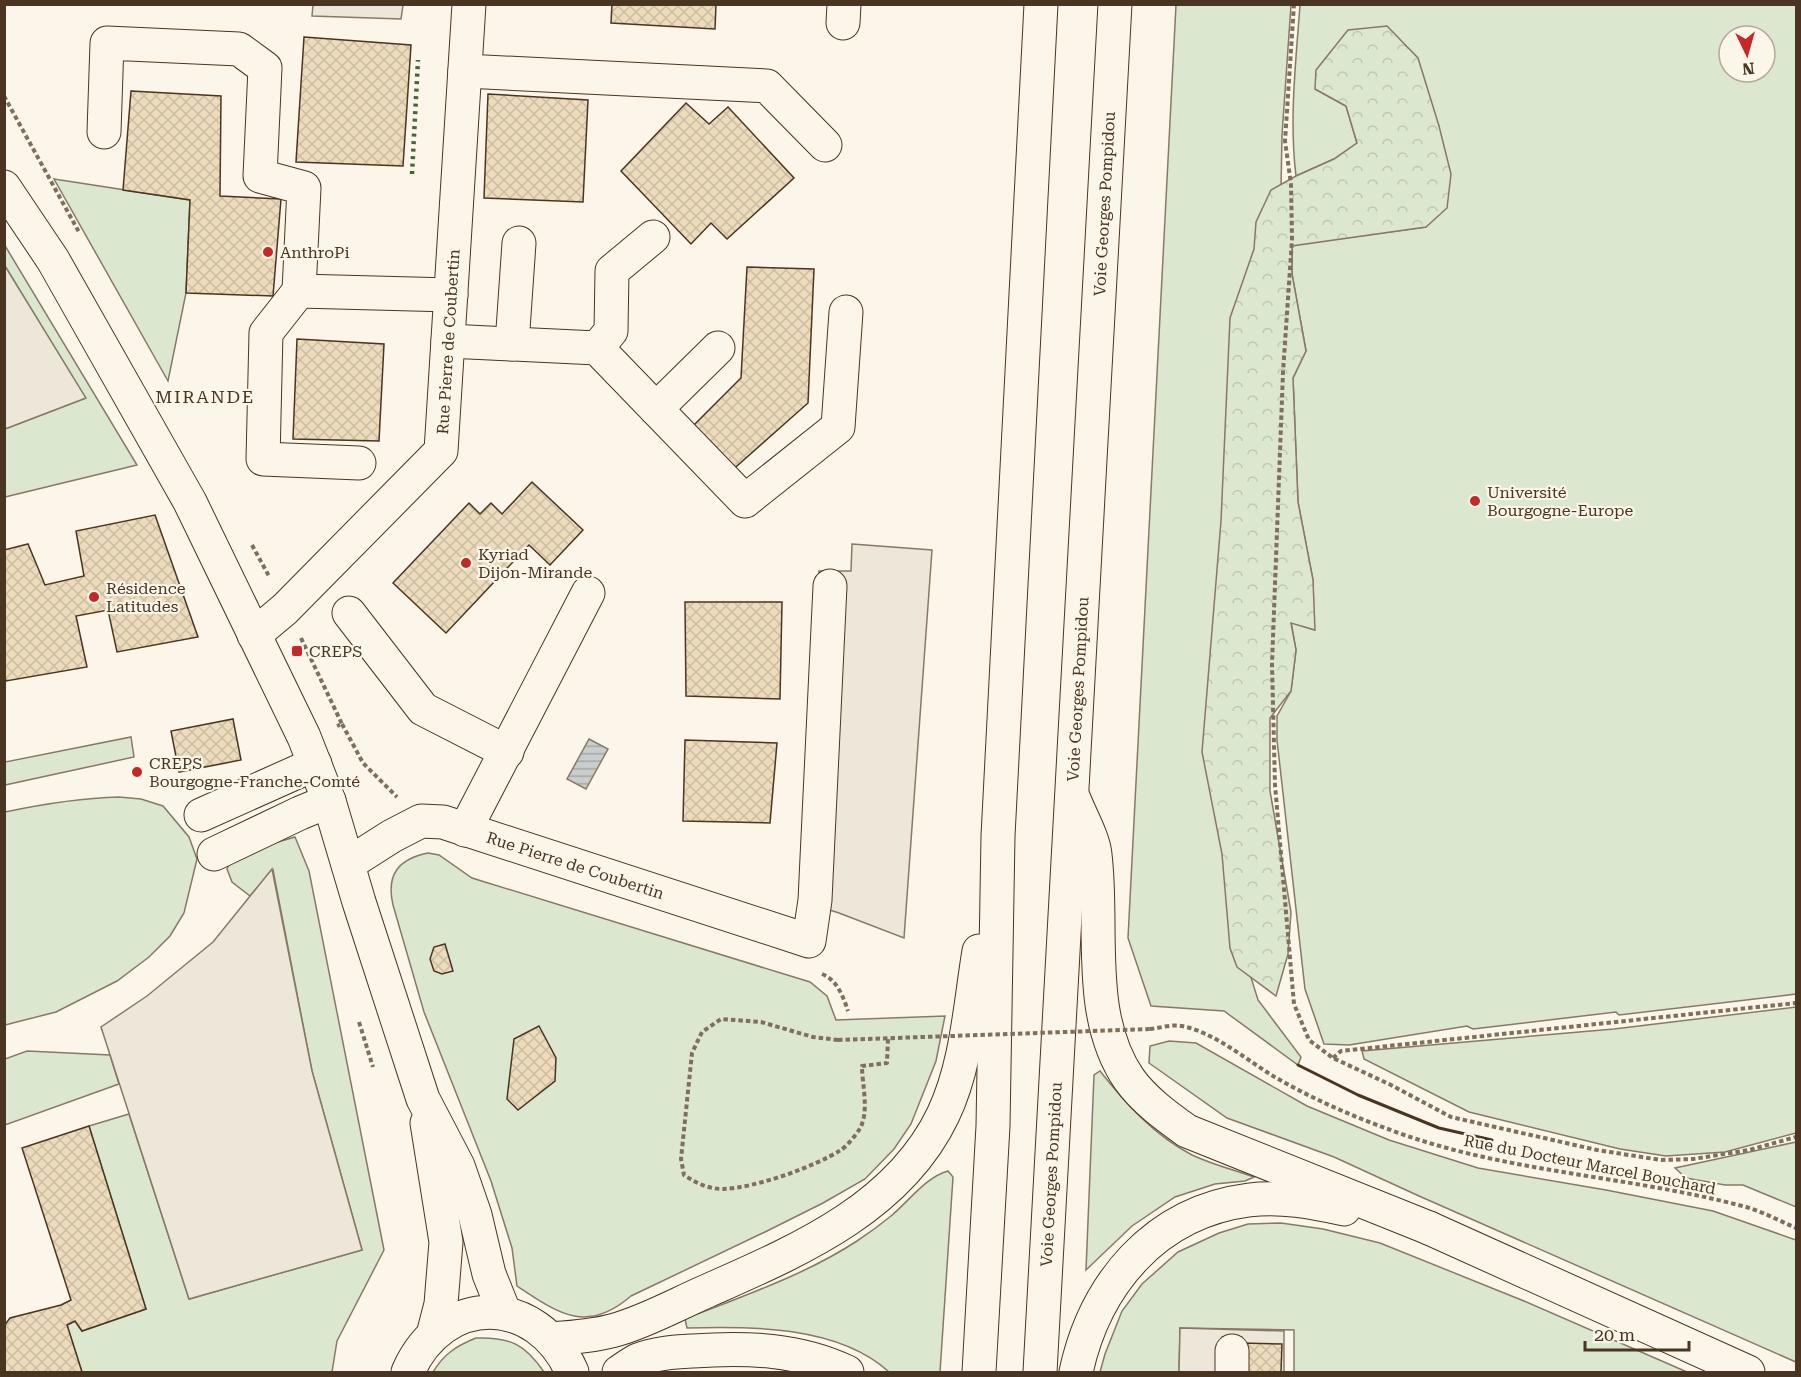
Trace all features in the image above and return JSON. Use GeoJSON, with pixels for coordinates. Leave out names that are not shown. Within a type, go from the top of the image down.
{"type":"FeatureCollection","features":[{"type":"Feature","properties":{"kind":"main road","name":"Rue Pierre de Coubertin"},"geometry":{"type":"LineString","coordinates":[[254,635],[285,609],[441,451],[469,4]]}},
{"type":"Feature","properties":{"kind":"main road"},"geometry":{"type":"LineString","coordinates":[[980,1372],[993,1126],[998,837],[1041,4]]}},
{"type":"Feature","properties":{"kind":"main road","name":"Voie Georges Pompidou"},"geometry":{"type":"LineString","coordinates":[[1040,1372],[1115,4]]}},
{"type":"Feature","properties":{"kind":"main road"},"geometry":{"type":"LineString","coordinates":[[104,132],[108,43],[239,49],[265,68],[261,176],[304,188],[299,291],[266,333],[263,459],[359,463]]}},
{"type":"Feature","properties":{"kind":"main road"},"geometry":{"type":"LineString","coordinates":[[465,71],[767,86],[825,146]]}},
{"type":"Feature","properties":{"kind":"main road"},"geometry":{"type":"LineString","coordinates":[[4,187],[53,260],[190,502],[315,764],[329,801],[423,1099],[446,1242],[441,1304],[433,1335]]}},
{"type":"Feature","properties":{"kind":"main road"},"geometry":{"type":"LineString","coordinates":[[597,348],[611,331],[612,271],[654,237]]}},
{"type":"Feature","properties":{"kind":"main road"},"geometry":{"type":"LineString","coordinates":[[512,344],[519,243]]}},
{"type":"Feature","properties":{"kind":"main road"},"geometry":{"type":"LineString","coordinates":[[299,291],[451,295]]}},
{"type":"Feature","properties":{"kind":"main road"},"geometry":{"type":"LineString","coordinates":[[448,341],[597,348],[745,501],[838,427],[846,312]]}},
{"type":"Feature","properties":{"kind":"main road"},"geometry":{"type":"LineString","coordinates":[[656,409],[718,348]]}},
{"type":"Feature","properties":{"kind":"main road","name":"Rue Pierre de Coubertin"},"geometry":{"type":"LineString","coordinates":[[421,821],[443,822],[809,941],[815,900],[830,586]]}},
{"type":"Feature","properties":{"kind":"main road"},"geometry":{"type":"LineString","coordinates":[[465,830],[588,594]]}},
{"type":"Feature","properties":{"kind":"main road"},"geometry":{"type":"LineString","coordinates":[[349,613],[423,709],[507,752]]}},
{"type":"Feature","properties":{"kind":"main road"},"geometry":{"type":"LineString","coordinates":[[201,815],[315,764]]}},
{"type":"Feature","properties":{"kind":"main road"},"geometry":{"type":"LineString","coordinates":[[1070,792],[1095,852],[1099,982],[1115,1054],[1130,1080],[1164,1114],[1187,1131],[1429,1228],[1748,1372]]}},
{"type":"Feature","properties":{"kind":"main road"},"geometry":{"type":"LineString","coordinates":[[214,854],[329,801]]}},
{"type":"Feature","properties":{"kind":"main road"},"geometry":{"type":"LineString","coordinates":[[348,864],[421,821]]}},
{"type":"Feature","properties":{"kind":"main road"},"geometry":{"type":"LineString","coordinates":[[552,1339],[614,1330],[753,1271],[820,1237],[858,1213],[881,1196],[904,1174],[925,1146],[943,1116],[954,1088],[962,1054],[998,837]]}},
{"type":"Feature","properties":{"kind":"main road"},"geometry":{"type":"LineString","coordinates":[[423,1099],[458,1166],[475,1215],[489,1274],[505,1314]]}},
{"type":"Feature","properties":{"kind":"main road"},"geometry":{"type":"LineString","coordinates":[[1076,1372],[1090,1325],[1110,1287],[1128,1262],[1152,1239],[1180,1222],[1208,1210],[1228,1203],[1279,1199],[1311,1202],[1429,1228]]}},
{"type":"Feature","properties":{"kind":"main road"},"geometry":{"type":"LineString","coordinates":[[408,1372],[416,1354],[433,1335],[453,1321],[477,1313],[505,1314],[531,1323],[552,1339],[564,1355],[572,1372]]}},
{"type":"Feature","properties":{"kind":"main road"},"geometry":{"type":"LineString","coordinates":[[619,1372],[637,1361],[657,1355],[714,1349],[780,1352],[813,1359],[847,1372]]}},
{"type":"Feature","properties":{"kind":"path"},"geometry":{"type":"LineString","coordinates":[[1294,4],[1285,141],[1291,184],[1292,240],[1283,372],[1272,664],[1275,785],[1294,1004],[1309,1040],[1332,1058],[1390,1084],[1451,1117],[1629,1156],[1661,1160],[1693,1159],[1749,1150],[1797,1137]]}},
{"type":"Feature","properties":{"kind":"path"},"geometry":{"type":"LineString","coordinates":[[342,724],[363,763],[421,821]]}},
{"type":"Feature","properties":{"kind":"path"},"geometry":{"type":"LineString","coordinates":[[1332,1058],[1341,1051],[1797,1003]]}},
{"type":"Feature","properties":{"kind":"path","name":"Rue du Docteur Marcel Bouchard"},"geometry":{"type":"LineString","coordinates":[[888,1038],[887,1063],[861,1066],[864,1113],[860,1129],[842,1149],[805,1167],[769,1180],[723,1189],[700,1185],[684,1175],[681,1159],[692,1053],[702,1032],[722,1019],[761,1022],[813,1037],[838,1040],[1180,1026],[1200,1032],[1226,1045],[1274,1076],[1343,1111],[1416,1140],[1512,1165],[1642,1185],[1748,1208],[1797,1228]]}},
{"type":"Feature","properties":{"kind":"green space"},"geometry":{"type":"Polygon","coordinates":[[[1176,5],[1291,5],[1282,135],[1244,955],[1258,1000],[1301,1057],[1298,1065],[1224,1011],[1151,1006],[1128,938],[1176,5]]]}},
{"type":"Feature","properties":{"kind":"green space","name":"Université Bourgogne-Europe"},"geometry":{"type":"Polygon","coordinates":[[[1300,5],[1796,5],[1796,994],[1619,1015],[1616,1012],[1473,1029],[1467,1026],[1349,1045],[1324,1044],[1305,989],[1277,740],[1277,716],[1291,691],[1296,650],[1291,622],[1314,630],[1313,580],[1298,502],[1293,378],[1306,351],[1292,274],[1292,245],[1426,227],[1439,126],[1315,89],[1346,106],[1357,143],[1334,159],[1296,176],[1293,133],[1300,5]]]}},
{"type":"Feature","properties":{"kind":"green space"},"geometry":{"type":"Polygon","coordinates":[[[1387,26],[1418,58],[1451,174],[1447,208],[1426,227],[1292,246],[1292,274],[1306,351],[1293,378],[1298,502],[1313,580],[1315,630],[1291,623],[1296,650],[1291,691],[1270,718],[1270,791],[1291,912],[1288,954],[1276,996],[1237,967],[1230,948],[1222,854],[1202,752],[1221,521],[1230,318],[1254,249],[1256,222],[1271,190],[1334,159],[1357,143],[1346,106],[1315,89],[1316,70],[1348,30],[1387,26]]]}},
{"type":"Feature","properties":{"kind":"green space"},"geometry":{"type":"Polygon","coordinates":[[[54,179],[190,200],[186,293],[168,381],[54,179]]]}},
{"type":"Feature","properties":{"kind":"green space"},"geometry":{"type":"Polygon","coordinates":[[[4,244],[137,465],[5,497],[5,429],[85,398],[5,266],[4,244]]]}},
{"type":"Feature","properties":{"kind":"green space"},"geometry":{"type":"Polygon","coordinates":[[[131,737],[134,757],[5,785],[5,762],[131,737]]]}},
{"type":"Feature","properties":{"kind":"green space"},"geometry":{"type":"Polygon","coordinates":[[[119,797],[141,799],[163,806],[189,837],[197,859],[184,913],[170,936],[149,957],[117,981],[56,1012],[5,1025],[5,812],[62,802],[119,797]]]}},
{"type":"Feature","properties":{"kind":"green space"},"geometry":{"type":"Polygon","coordinates":[[[295,837],[309,871],[384,1250],[337,1341],[332,1372],[82,1372],[67,1325],[75,1321],[82,1331],[146,1309],[89,1126],[129,1114],[189,1299],[362,1250],[312,1071],[273,870],[250,896],[232,882],[227,869],[233,855],[295,837]]]}},
{"type":"Feature","properties":{"kind":"green space"},"geometry":{"type":"Polygon","coordinates":[[[428,853],[439,855],[472,878],[810,982],[827,996],[836,1020],[945,1016],[936,1061],[911,1124],[894,1149],[865,1179],[767,1231],[631,1296],[615,1308],[587,1317],[573,1316],[546,1305],[517,1286],[512,1248],[491,1181],[424,1012],[393,905],[391,885],[397,870],[409,859],[428,853]]]}},
{"type":"Feature","properties":{"kind":"green space"},"geometry":{"type":"Polygon","coordinates":[[[1796,1007],[1796,1133],[1725,1152],[1666,1156],[1620,1149],[1469,1112],[1364,1059],[1362,1051],[1614,1029],[1796,1007]]]}},
{"type":"Feature","properties":{"kind":"green space"},"geometry":{"type":"Polygon","coordinates":[[[1169,1041],[1196,1043],[1307,1106],[1389,1140],[1478,1168],[1713,1211],[1796,1240],[1796,1362],[1334,1157],[1227,1118],[1149,1063],[1150,1046],[1169,1041]]]}},
{"type":"Feature","properties":{"kind":"green space"},"geometry":{"type":"Polygon","coordinates":[[[27,1051],[110,1055],[119,1084],[5,1125],[5,1059],[27,1051]]]}},
{"type":"Feature","properties":{"kind":"green space"},"geometry":{"type":"Polygon","coordinates":[[[1100,1071],[1142,1118],[1178,1147],[1207,1161],[1254,1177],[1245,1181],[1215,1184],[1175,1197],[1132,1226],[1086,1270],[1094,1075],[1100,1071]]]}},
{"type":"Feature","properties":{"kind":"green space"},"geometry":{"type":"Polygon","coordinates":[[[1796,1142],[1796,1207],[1743,1185],[1725,1185],[1686,1178],[1675,1168],[1796,1142]]]}},
{"type":"Feature","properties":{"kind":"green space"},"geometry":{"type":"Polygon","coordinates":[[[948,1171],[953,1177],[940,1372],[889,1372],[869,1357],[845,1345],[794,1332],[766,1329],[687,1328],[685,1319],[773,1284],[857,1241],[883,1223],[932,1178],[948,1171]]]}},
{"type":"Feature","properties":{"kind":"green space"},"geometry":{"type":"Polygon","coordinates":[[[1281,1223],[1323,1229],[1380,1243],[1524,1301],[1687,1372],[1294,1372],[1294,1330],[1180,1328],[1179,1372],[1100,1372],[1122,1311],[1142,1284],[1178,1252],[1219,1233],[1248,1224],[1281,1223]]]}},
{"type":"Feature","properties":{"kind":"green space"},"geometry":{"type":"Polygon","coordinates":[[[476,1338],[498,1339],[516,1344],[537,1362],[544,1372],[433,1372],[451,1351],[476,1338]]]}},
{"type":"Feature","properties":{"kind":"shaded area"},"geometry":{"type":"Polygon","coordinates":[[[313,4],[403,5],[401,19],[312,16],[313,4]]]}},
{"type":"Feature","properties":{"kind":"shaded area"},"geometry":{"type":"Polygon","coordinates":[[[5,266],[86,398],[4,429],[5,266]]]}},
{"type":"Feature","properties":{"kind":"shaded area"},"geometry":{"type":"Polygon","coordinates":[[[852,544],[932,550],[904,938],[799,900],[819,571],[851,571],[852,544]]]}},
{"type":"Feature","properties":{"kind":"shaded area"},"geometry":{"type":"Polygon","coordinates":[[[589,739],[608,749],[586,789],[567,779],[589,739]]]}},
{"type":"Feature","properties":{"kind":"shaded area"},"geometry":{"type":"Polygon","coordinates":[[[272,869],[312,1071],[362,1250],[189,1299],[101,1027],[147,996],[213,942],[272,869]]]}},
{"type":"Feature","properties":{"kind":"shaded area"},"geometry":{"type":"Polygon","coordinates":[[[1180,1328],[1284,1331],[1284,1372],[1179,1372],[1180,1328]]]}},
{"type":"Feature","properties":{"kind":"building"},"geometry":{"type":"Polygon","coordinates":[[[612,4],[716,4],[715,29],[611,23],[612,4]]]}},
{"type":"Feature","properties":{"kind":"building"},"geometry":{"type":"Polygon","coordinates":[[[304,37],[411,45],[403,166],[296,162],[304,37]]]}},
{"type":"Feature","properties":{"kind":"building"},"geometry":{"type":"Polygon","coordinates":[[[131,91],[221,96],[220,196],[281,199],[273,296],[186,293],[190,200],[123,190],[131,91]]]}},
{"type":"Feature","properties":{"kind":"building"},"geometry":{"type":"Polygon","coordinates":[[[488,94],[588,100],[583,202],[484,198],[488,94]]]}},
{"type":"Feature","properties":{"kind":"building"},"geometry":{"type":"Polygon","coordinates":[[[686,103],[709,124],[728,107],[794,178],[727,239],[711,223],[691,244],[621,171],[686,103]]]}},
{"type":"Feature","properties":{"kind":"building"},"geometry":{"type":"Polygon","coordinates":[[[747,267],[814,269],[808,403],[729,473],[688,431],[741,378],[747,267]]]}},
{"type":"Feature","properties":{"kind":"building"},"geometry":{"type":"Polygon","coordinates":[[[297,339],[384,344],[379,441],[293,439],[297,339]]]}},
{"type":"Feature","properties":{"kind":"building"},"geometry":{"type":"Polygon","coordinates":[[[532,482],[583,530],[550,565],[529,545],[446,633],[393,583],[469,503],[480,514],[491,503],[502,514],[532,482]]]}},
{"type":"Feature","properties":{"kind":"building","name":"Résidence Latitudes"},"geometry":{"type":"Polygon","coordinates":[[[155,515],[198,637],[117,652],[108,610],[76,616],[87,667],[6,681],[4,674],[4,550],[28,544],[45,585],[84,576],[76,531],[155,515]]]}},
{"type":"Feature","properties":{"kind":"building"},"geometry":{"type":"Polygon","coordinates":[[[685,602],[782,602],[780,699],[686,696],[685,602]]]}},
{"type":"Feature","properties":{"kind":"building"},"geometry":{"type":"Polygon","coordinates":[[[233,719],[241,760],[179,772],[171,731],[233,719]]]}},
{"type":"Feature","properties":{"kind":"building"},"geometry":{"type":"Polygon","coordinates":[[[685,740],[777,743],[770,823],[683,821],[685,740]]]}},
{"type":"Feature","properties":{"kind":"building"},"geometry":{"type":"Polygon","coordinates":[[[445,944],[453,971],[442,974],[434,971],[430,959],[434,947],[445,944]]]}},
{"type":"Feature","properties":{"kind":"building"},"geometry":{"type":"Polygon","coordinates":[[[539,1026],[556,1058],[555,1081],[518,1110],[507,1099],[514,1039],[539,1026]]]}},
{"type":"Feature","properties":{"kind":"building"},"geometry":{"type":"Polygon","coordinates":[[[89,1126],[146,1309],[82,1331],[75,1321],[67,1325],[82,1372],[4,1372],[4,1326],[10,1318],[61,1305],[71,1300],[22,1148],[89,1126]]]}},
{"type":"Feature","properties":{"kind":"building"},"geometry":{"type":"Polygon","coordinates":[[[1240,1343],[1282,1344],[1281,1372],[1239,1372],[1240,1343]]]}},
{"type":"Feature","properties":{"kind":"hedge"},"geometry":{"type":"LineString","coordinates":[[412,174],[418,60]]}},
{"type":"Feature","properties":{"kind":"wall"},"geometry":{"type":"LineString","coordinates":[[1298,1065],[1358,1095],[1439,1128],[1492,1140]]}},
{"type":"Feature","properties":{"kind":"place","name":"AnthroPi"},"geometry":{"type":"Point","coordinates":[268,252]}},
{"type":"Feature","properties":{"kind":"place","name":"Université Bourgogne-Europe"},"geometry":{"type":"Point","coordinates":[1475,501]}},
{"type":"Feature","properties":{"kind":"place","name":"Kyriad Dijon-Mirande"},"geometry":{"type":"Point","coordinates":[466,563]}},
{"type":"Feature","properties":{"kind":"place","name":"Résidence Latitudes"},"geometry":{"type":"Point","coordinates":[94,597]}},
{"type":"Feature","properties":{"kind":"place","name":"CREPS"},"geometry":{"type":"Point","coordinates":[297,651]}},
{"type":"Feature","properties":{"kind":"place","name":"CREPS Bourgogne-Franche-Comté"},"geometry":{"type":"Point","coordinates":[137,772]}},
{"type":"Feature","properties":{"kind":"district","name":"MIRANDE"},"geometry":{"type":"Point","coordinates":[205,397]}}]}
